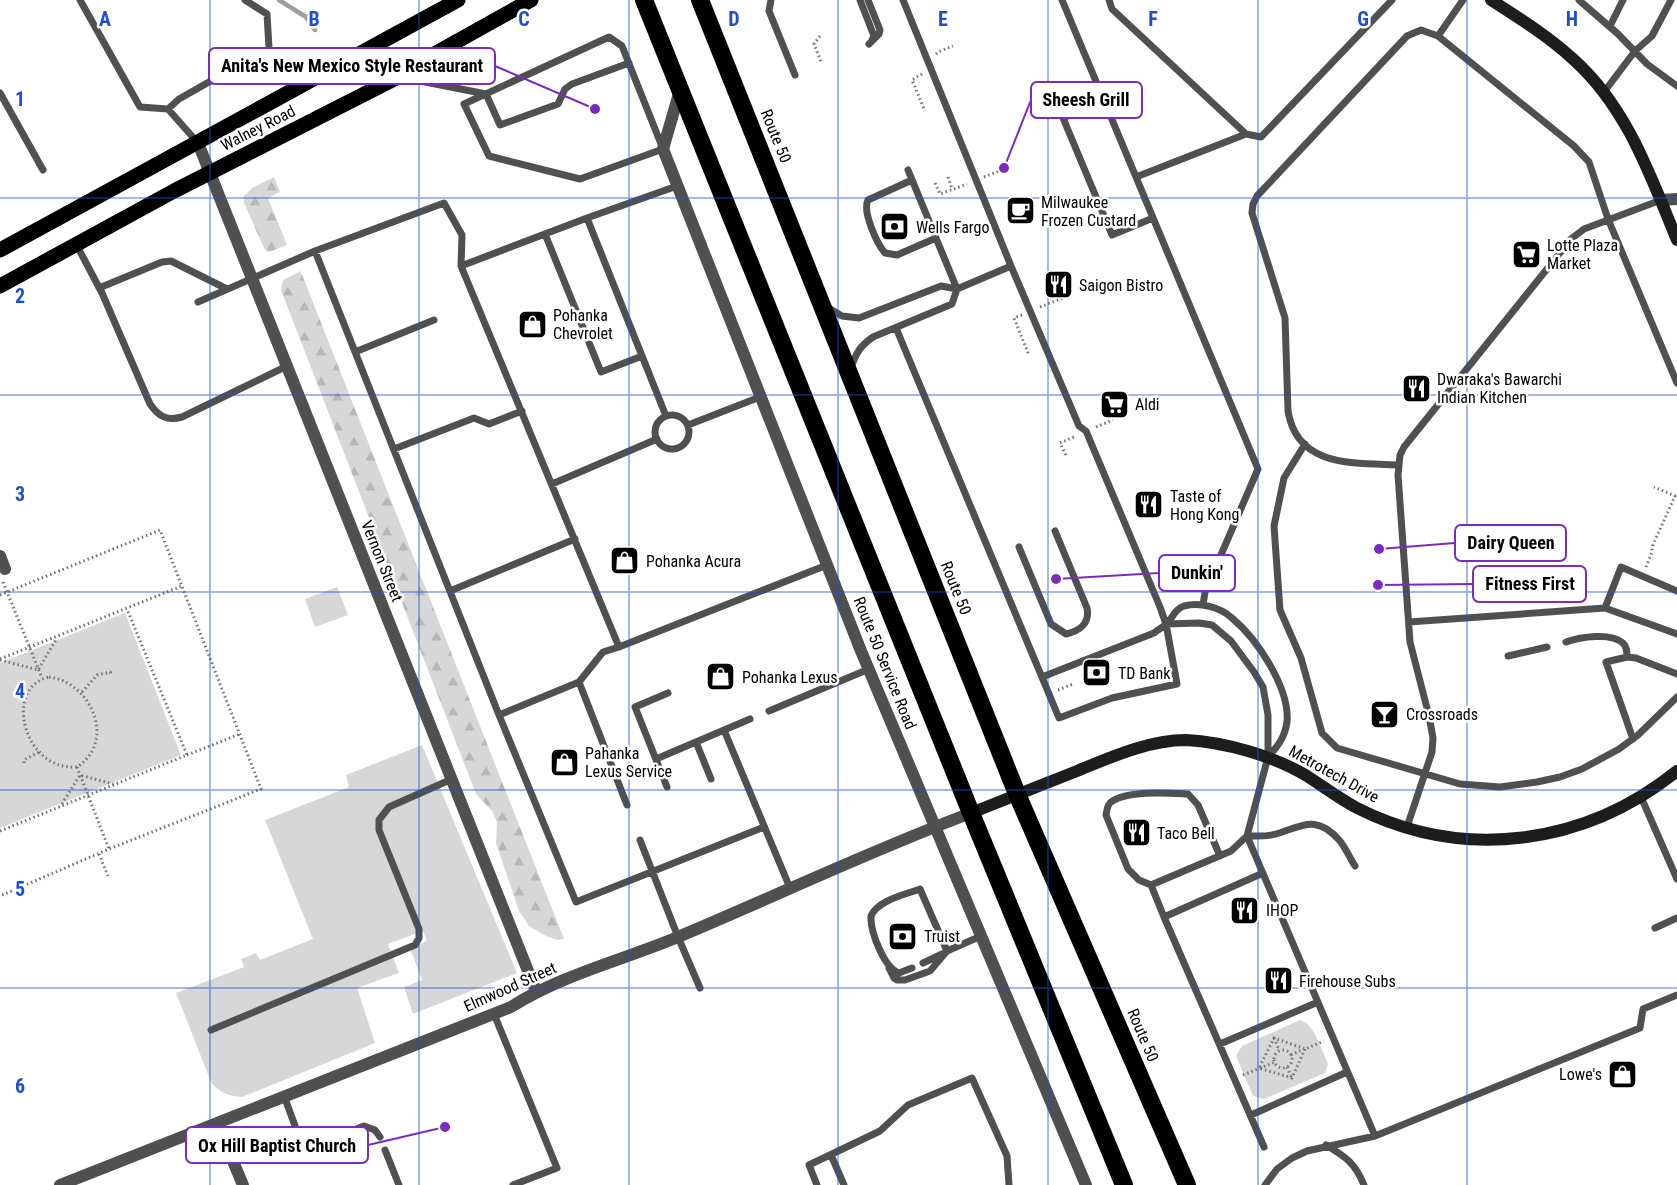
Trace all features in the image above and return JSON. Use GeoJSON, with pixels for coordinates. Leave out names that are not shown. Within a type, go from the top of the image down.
{"type":"FeatureCollection","features":[{"type":"Feature","properties":{"kind":"highway"},"geometry":{"type":"LineString","coordinates":[[644,0],[1124,1185]]}},
{"type":"Feature","properties":{"kind":"highway","name":"Route 50"},"geometry":{"type":"LineString","coordinates":[[700,0],[1017,794],[1187,1185]]}},
{"type":"Feature","properties":{"kind":"main road","name":"Walney Road"},"geometry":{"type":"LineString","coordinates":[[0,250],[458,0]]}},
{"type":"Feature","properties":{"kind":"main road","name":"Walney Road"},"geometry":{"type":"LineString","coordinates":[[0,286],[210,172],[398,77],[420,62],[531,0]]}},
{"type":"Feature","properties":{"kind":"street"},"geometry":{"type":"LineString","coordinates":[[1491,0],[1544,35],[1573,58],[1604,92],[1630,130],[1677,240]]}},
{"type":"Feature","properties":{"kind":"street"},"geometry":{"type":"LineString","coordinates":[[663,149],[680,87]]}},
{"type":"Feature","properties":{"kind":"street","name":"Vernon Street"},"geometry":{"type":"LineString","coordinates":[[198,143],[536,991]]}},
{"type":"Feature","properties":{"kind":"street","name":"Route 50 Service Road"},"geometry":{"type":"LineString","coordinates":[[663,149],[869,669],[1086,1185]]}},
{"type":"Feature","properties":{"kind":"street"},"geometry":{"type":"LineString","coordinates":[[1661,200],[1677,199]]}},
{"type":"Feature","properties":{"kind":"street"},"geometry":{"type":"LineString","coordinates":[[0,556],[3,572]]}},
{"type":"Feature","properties":{"kind":"street","name":"Metrotech Drive"},"geometry":{"type":"LineString","coordinates":[[972,813],[1121,753],[1164,742],[1185,740],[1209,743],[1268,757],[1306,776],[1356,807],[1407,827],[1440,836],[1463,839],[1509,840],[1576,826],[1598,819],[1641,797],[1677,771]]}},
{"type":"Feature","properties":{"kind":"street","name":"Elmwood Street"},"geometry":{"type":"LineString","coordinates":[[60,1185],[494,1014],[511,1007],[536,991],[678,937],[935,826],[972,813]]}},
{"type":"Feature","properties":{"kind":"street"},"geometry":{"type":"LineString","coordinates":[[217,1123],[243,1185]]}},
{"type":"Feature","properties":{"kind":"lane"},"geometry":{"type":"LineString","coordinates":[[80,0],[140,107],[168,109],[198,143]]}},
{"type":"Feature","properties":{"kind":"lane"},"geometry":{"type":"LineString","coordinates":[[168,109],[179,99],[269,48],[267,14],[245,0]]}},
{"type":"Feature","properties":{"kind":"lane"},"geometry":{"type":"LineString","coordinates":[[771,0],[769,11],[795,75]]}},
{"type":"Feature","properties":{"kind":"lane"},"geometry":{"type":"LineString","coordinates":[[860,0],[874,36],[869,44],[880,30],[868,0]]}},
{"type":"Feature","properties":{"kind":"lane"},"geometry":{"type":"LineString","coordinates":[[896,328],[1059,718],[1112,698],[1177,684],[1167,624],[1101,465],[1086,431],[1079,426],[1011,266],[903,0]]}},
{"type":"Feature","properties":{"kind":"lane"},"geometry":{"type":"LineString","coordinates":[[1062,0],[1258,469],[1205,592],[1203,605]]}},
{"type":"Feature","properties":{"kind":"lane"},"geometry":{"type":"LineString","coordinates":[[1109,0],[1112,9],[1246,134]]}},
{"type":"Feature","properties":{"kind":"lane"},"geometry":{"type":"LineString","coordinates":[[1136,177],[1246,134],[1262,137],[1392,0]]}},
{"type":"Feature","properties":{"kind":"lane"},"geometry":{"type":"LineString","coordinates":[[1438,36],[1463,0]]}},
{"type":"Feature","properties":{"kind":"lane"},"geometry":{"type":"LineString","coordinates":[[1579,0],[1610,26],[1647,64],[1677,86]]}},
{"type":"Feature","properties":{"kind":"lane"},"geometry":{"type":"LineString","coordinates":[[1610,26],[1623,0]]}},
{"type":"Feature","properties":{"kind":"lane"},"geometry":{"type":"LineString","coordinates":[[1604,92],[1635,51],[1652,36],[1671,0]]}},
{"type":"Feature","properties":{"kind":"lane"},"geometry":{"type":"LineString","coordinates":[[1399,465],[1339,462],[1317,454],[1297,436],[1290,424],[1285,318],[1252,213],[1257,196],[1407,36],[1421,30],[1438,36],[1574,146],[1588,162],[1608,219],[1677,383]]}},
{"type":"Feature","properties":{"kind":"lane"},"geometry":{"type":"LineString","coordinates":[[605,38],[616,40],[622,46],[629,63],[663,149],[580,179],[489,156],[464,104],[605,38]]}},
{"type":"Feature","properties":{"kind":"lane"},"geometry":{"type":"LineString","coordinates":[[486,94],[500,125],[558,104],[565,89],[572,84],[629,63]]}},
{"type":"Feature","properties":{"kind":"lane"},"geometry":{"type":"LineString","coordinates":[[398,77],[486,94]]}},
{"type":"Feature","properties":{"kind":"lane"},"geometry":{"type":"LineString","coordinates":[[0,93],[43,170]]}},
{"type":"Feature","properties":{"kind":"lane"},"geometry":{"type":"LineString","coordinates":[[1104,101],[1063,118],[1112,235],[1153,218]]}},
{"type":"Feature","properties":{"kind":"lane"},"geometry":{"type":"LineString","coordinates":[[850,374],[857,350],[862,344],[873,337],[952,304],[957,289],[908,170]]}},
{"type":"Feature","properties":{"kind":"lane"},"geometry":{"type":"LineString","coordinates":[[912,180],[868,200],[866,212],[882,249],[891,256],[936,238]]}},
{"type":"Feature","properties":{"kind":"lane"},"geometry":{"type":"LineString","coordinates":[[461,266],[677,186]]}},
{"type":"Feature","properties":{"kind":"lane"},"geometry":{"type":"LineString","coordinates":[[1407,827],[1432,752],[1433,738],[1410,642],[1398,476],[1404,447],[1571,238],[1584,229],[1661,200]]}},
{"type":"Feature","properties":{"kind":"lane"},"geometry":{"type":"LineString","coordinates":[[198,302],[315,251],[444,203],[462,235],[461,266],[619,647]]}},
{"type":"Feature","properties":{"kind":"lane"},"geometry":{"type":"LineString","coordinates":[[588,218],[666,417]]}},
{"type":"Feature","properties":{"kind":"lane"},"geometry":{"type":"LineString","coordinates":[[545,234],[601,372],[642,356]]}},
{"type":"Feature","properties":{"kind":"lane"},"geometry":{"type":"LineString","coordinates":[[76,244],[99,288],[150,404],[163,418],[182,417],[287,366]]}},
{"type":"Feature","properties":{"kind":"lane"},"geometry":{"type":"LineString","coordinates":[[315,251],[499,715],[576,902],[764,827]]}},
{"type":"Feature","properties":{"kind":"lane"},"geometry":{"type":"LineString","coordinates":[[99,288],[162,262],[171,261],[227,289]]}},
{"type":"Feature","properties":{"kind":"lane"},"geometry":{"type":"LineString","coordinates":[[822,304],[842,316],[859,318],[941,286],[957,289],[1011,266]]}},
{"type":"Feature","properties":{"kind":"lane"},"geometry":{"type":"LineString","coordinates":[[355,352],[434,320]]}},
{"type":"Feature","properties":{"kind":"lane"},"geometry":{"type":"LineString","coordinates":[[688,425],[760,397]]}},
{"type":"Feature","properties":{"kind":"lane"},"geometry":{"type":"LineString","coordinates":[[394,450],[474,417],[489,424],[522,411]]}},
{"type":"Feature","properties":{"kind":"lane"},"geometry":{"type":"LineString","coordinates":[[676,416],[688,425],[689,436],[681,447],[669,449],[657,439],[657,425],[666,417],[676,416]]}},
{"type":"Feature","properties":{"kind":"lane"},"geometry":{"type":"LineString","coordinates":[[552,484],[657,439]]}},
{"type":"Feature","properties":{"kind":"lane"},"geometry":{"type":"LineString","coordinates":[[1305,444],[1284,478],[1274,526],[1280,610],[1301,658],[1322,733],[1337,748],[1460,784],[1500,787],[1537,782],[1560,777],[1603,759],[1633,739],[1677,697]]}},
{"type":"Feature","properties":{"kind":"lane"},"geometry":{"type":"LineString","coordinates":[[1018,547],[1051,624],[1066,634],[1074,632],[1083,626],[1089,616],[1055,531]]}},
{"type":"Feature","properties":{"kind":"lane"},"geometry":{"type":"LineString","coordinates":[[450,591],[574,539]]}},
{"type":"Feature","properties":{"kind":"lane"},"geometry":{"type":"LineString","coordinates":[[499,715],[579,682],[603,652],[827,565]]}},
{"type":"Feature","properties":{"kind":"lane"},"geometry":{"type":"LineString","coordinates":[[1605,608],[1621,567],[1677,591]]}},
{"type":"Feature","properties":{"kind":"lane"},"geometry":{"type":"LineString","coordinates":[[1042,677],[1154,633],[1167,624],[1177,610],[1186,606],[1203,605],[1222,611],[1232,618],[1254,643],[1278,680],[1287,709],[1287,722],[1283,741],[1268,757]]}},
{"type":"Feature","properties":{"kind":"lane"},"geometry":{"type":"LineString","coordinates":[[1409,622],[1605,608],[1677,634]]}},
{"type":"Feature","properties":{"kind":"lane"},"geometry":{"type":"LineString","coordinates":[[1151,885],[1232,851],[1247,836],[1268,757],[1268,715],[1263,687],[1244,658],[1231,641],[1212,625],[1167,624]]}},
{"type":"Feature","properties":{"kind":"lane"},"geometry":{"type":"LineString","coordinates":[[1566,642],[1577,638],[1606,637],[1622,641],[1627,648],[1627,657]]}},
{"type":"Feature","properties":{"kind":"lane"},"geometry":{"type":"LineString","coordinates":[[1508,656],[1547,647]]}},
{"type":"Feature","properties":{"kind":"lane"},"geometry":{"type":"LineString","coordinates":[[1633,739],[1606,662],[1627,657],[1636,658],[1677,674]]}},
{"type":"Feature","properties":{"kind":"lane"},"geometry":{"type":"LineString","coordinates":[[769,711],[869,669]]}},
{"type":"Feature","properties":{"kind":"lane"},"geometry":{"type":"LineString","coordinates":[[579,682],[627,805]]}},
{"type":"Feature","properties":{"kind":"lane"},"geometry":{"type":"LineString","coordinates":[[668,693],[635,707],[668,787]]}},
{"type":"Feature","properties":{"kind":"lane"},"geometry":{"type":"LineString","coordinates":[[656,759],[750,719]]}},
{"type":"Feature","properties":{"kind":"lane"},"geometry":{"type":"LineString","coordinates":[[724,730],[789,888]]}},
{"type":"Feature","properties":{"kind":"lane"},"geometry":{"type":"LineString","coordinates":[[696,742],[711,779]]}},
{"type":"Feature","properties":{"kind":"lane"},"geometry":{"type":"LineString","coordinates":[[212,1030],[415,945],[419,938],[419,929],[379,830],[379,820],[389,807],[452,779]]}},
{"type":"Feature","properties":{"kind":"lane"},"geometry":{"type":"LineString","coordinates":[[1220,856],[1198,805],[1188,794],[1133,794],[1114,800],[1107,807],[1106,815],[1128,870],[1139,880],[1151,885],[1264,1147]]}},
{"type":"Feature","properties":{"kind":"lane"},"geometry":{"type":"LineString","coordinates":[[1641,797],[1677,879]]}},
{"type":"Feature","properties":{"kind":"lane"},"geometry":{"type":"LineString","coordinates":[[1247,836],[1265,836],[1298,825],[1314,824],[1323,827],[1340,840],[1355,866]]}},
{"type":"Feature","properties":{"kind":"lane"},"geometry":{"type":"LineString","coordinates":[[1247,836],[1375,1136]]}},
{"type":"Feature","properties":{"kind":"lane"},"geometry":{"type":"LineString","coordinates":[[640,840],[700,988]]}},
{"type":"Feature","properties":{"kind":"lane"},"geometry":{"type":"LineString","coordinates":[[1164,917],[1263,873]]}},
{"type":"Feature","properties":{"kind":"lane"},"geometry":{"type":"LineString","coordinates":[[920,889],[947,951],[930,971],[905,980],[897,980],[874,936],[871,916],[882,904],[920,889]]}},
{"type":"Feature","properties":{"kind":"lane"},"geometry":{"type":"LineString","coordinates":[[1655,928],[1677,918]]}},
{"type":"Feature","properties":{"kind":"lane"},"geometry":{"type":"LineString","coordinates":[[922,963],[981,936]]}},
{"type":"Feature","properties":{"kind":"lane"},"geometry":{"type":"LineString","coordinates":[[888,966],[899,973],[912,968]]}},
{"type":"Feature","properties":{"kind":"lane"},"geometry":{"type":"LineString","coordinates":[[1265,1185],[1277,1169],[1307,1150],[1375,1136],[1640,1028],[1643,1010],[1677,995]]}},
{"type":"Feature","properties":{"kind":"lane"},"geometry":{"type":"LineString","coordinates":[[1220,1044],[1318,1002]]}},
{"type":"Feature","properties":{"kind":"lane"},"geometry":{"type":"LineString","coordinates":[[494,1014],[557,1168],[513,1185]]}},
{"type":"Feature","properties":{"kind":"lane"},"geometry":{"type":"LineString","coordinates":[[1251,1115],[1347,1071]]}},
{"type":"Feature","properties":{"kind":"lane"},"geometry":{"type":"LineString","coordinates":[[817,1185],[809,1165],[880,1131],[908,1105],[972,1078],[1007,1156],[1009,1185]]}},
{"type":"Feature","properties":{"kind":"lane"},"geometry":{"type":"LineString","coordinates":[[284,1096],[304,1150],[364,1126],[375,1130],[380,1137]]}},
{"type":"Feature","properties":{"kind":"lane"},"geometry":{"type":"LineString","coordinates":[[1326,1145],[1352,1163],[1364,1185]]}},
{"type":"Feature","properties":{"kind":"lane"},"geometry":{"type":"LineString","coordinates":[[385,1150],[399,1185]]}},
{"type":"Feature","properties":{"kind":"lane"},"geometry":{"type":"LineString","coordinates":[[831,1155],[844,1185]]}},
{"type":"Feature","properties":{"kind":"path"},"geometry":{"type":"LineString","coordinates":[[820,36],[814,44],[822,64]]}},
{"type":"Feature","properties":{"kind":"path"},"geometry":{"type":"LineString","coordinates":[[948,177],[952,189]]}},
{"type":"Feature","properties":{"kind":"path"},"geometry":{"type":"LineString","coordinates":[[1642,576],[1675,495],[1654,487]]}},
{"type":"Feature","properties":{"kind":"path"},"geometry":{"type":"LineString","coordinates":[[0,595],[160,530],[261,789],[109,849],[0,896]]}},
{"type":"Feature","properties":{"kind":"path"},"geometry":{"type":"LineString","coordinates":[[3,572],[7,592],[42,678]]}},
{"type":"Feature","properties":{"kind":"path"},"geometry":{"type":"LineString","coordinates":[[0,659],[182,586]]}},
{"type":"Feature","properties":{"kind":"path"},"geometry":{"type":"LineString","coordinates":[[127,609],[187,755]]}},
{"type":"Feature","properties":{"kind":"path"},"geometry":{"type":"LineString","coordinates":[[38,670],[58,636]]}},
{"type":"Feature","properties":{"kind":"path"},"geometry":{"type":"LineString","coordinates":[[0,659],[38,670]]}},
{"type":"Feature","properties":{"kind":"path"},"geometry":{"type":"LineString","coordinates":[[82,692],[97,675],[110,672],[111,674]]}},
{"type":"Feature","properties":{"kind":"path"},"geometry":{"type":"LineString","coordinates":[[42,678],[56,678],[73,686],[82,692],[93,710],[97,731],[92,750],[83,763],[77,767],[63,766],[46,759],[27,734],[23,716],[24,705],[30,689],[42,678]]}},
{"type":"Feature","properties":{"kind":"path"},"geometry":{"type":"LineString","coordinates":[[1049,694],[1073,684]]}},
{"type":"Feature","properties":{"kind":"path"},"geometry":{"type":"LineString","coordinates":[[0,831],[240,734]]}},
{"type":"Feature","properties":{"kind":"path"},"geometry":{"type":"LineString","coordinates":[[24,763],[24,760],[39,752]]}},
{"type":"Feature","properties":{"kind":"path"},"geometry":{"type":"LineString","coordinates":[[77,767],[109,849]]}},
{"type":"Feature","properties":{"kind":"path"},"geometry":{"type":"LineString","coordinates":[[80,775],[114,784]]}},
{"type":"Feature","properties":{"kind":"path"},"geometry":{"type":"LineString","coordinates":[[62,806],[80,775]]}},
{"type":"Feature","properties":{"kind":"path"},"geometry":{"type":"LineString","coordinates":[[99,854],[108,876]]}},
{"type":"Feature","properties":{"kind":"path"},"geometry":{"type":"LineString","coordinates":[[1274,1038],[1305,1049]]}},
{"type":"Feature","properties":{"kind":"path"},"geometry":{"type":"LineString","coordinates":[[1274,1038],[1280,1050]]}},
{"type":"Feature","properties":{"kind":"path"},"geometry":{"type":"LineString","coordinates":[[1259,1068],[1274,1038]]}},
{"type":"Feature","properties":{"kind":"path"},"geometry":{"type":"LineString","coordinates":[[1291,1055],[1318,1043]]}},
{"type":"Feature","properties":{"kind":"path"},"geometry":{"type":"LineString","coordinates":[[1292,1078],[1305,1049]]}},
{"type":"Feature","properties":{"kind":"path"},"geometry":{"type":"LineString","coordinates":[[1280,1050],[1287,1050],[1291,1055],[1291,1063],[1287,1066],[1278,1066],[1275,1062],[1274,1056],[1280,1050]]}},
{"type":"Feature","properties":{"kind":"path"},"geometry":{"type":"LineString","coordinates":[[1235,1079],[1275,1062]]}},
{"type":"Feature","properties":{"kind":"path"},"geometry":{"type":"LineString","coordinates":[[1287,1066],[1292,1078]]}},
{"type":"Feature","properties":{"kind":"path"},"geometry":{"type":"LineString","coordinates":[[1259,1068],[1292,1078]]}},
{"type":"Feature","properties":{"kind":"green space"},"geometry":{"type":"Polygon","coordinates":[[[274,177],[280,192],[268,198],[287,245],[269,252],[265,250],[244,203],[244,196],[252,188],[274,177]]]}},
{"type":"Feature","properties":{"kind":"green space"},"geometry":{"type":"Polygon","coordinates":[[[301,271],[564,939],[557,940],[546,936],[529,926],[519,911],[496,843],[497,822],[492,811],[476,794],[281,290],[283,280],[301,271]]]}},
{"type":"Feature","properties":{"kind":"green space"},"geometry":{"type":"Polygon","coordinates":[[[337,587],[348,615],[315,627],[305,599],[337,587]]]}},
{"type":"Feature","properties":{"kind":"green space"},"geometry":{"type":"Polygon","coordinates":[[[125,613],[181,755],[0,828],[0,663],[125,613]]]}},
{"type":"Feature","properties":{"kind":"green space"},"geometry":{"type":"Polygon","coordinates":[[[422,745],[517,973],[413,1014],[404,987],[422,980],[410,948],[427,941],[423,931],[388,944],[399,973],[357,988],[375,1043],[242,1097],[221,1091],[211,1082],[176,993],[244,967],[241,959],[256,953],[260,960],[313,939],[265,820],[349,787],[346,775],[422,745]]]}},
{"type":"Feature","properties":{"kind":"green space"},"geometry":{"type":"Polygon","coordinates":[[[1300,1020],[1309,1026],[1320,1045],[1328,1064],[1325,1073],[1264,1099],[1253,1096],[1236,1056],[1242,1046],[1300,1020]]]}},
{"type":"Feature","properties":{"kind":"waterway"},"geometry":{"type":"LineString","coordinates":[[279,0],[306,17],[315,30]]}},
{"type":"Feature","properties":{"kind":"place","name":"Anita's New Mexico Style Restaurant"},"geometry":{"type":"Point","coordinates":[595,109]}},
{"type":"Feature","properties":{"kind":"place","name":"Sheesh Grill"},"geometry":{"type":"Point","coordinates":[1004,168]}},
{"type":"Feature","properties":{"kind":"place","name":"Milwaukee Frozen Custard"},"geometry":{"type":"Point","coordinates":[1020,211]}},
{"type":"Feature","properties":{"kind":"place","name":"Wells Fargo"},"geometry":{"type":"Point","coordinates":[895,227]}},
{"type":"Feature","properties":{"kind":"place","name":"Lotte Plaza Market"},"geometry":{"type":"Point","coordinates":[1526,254]}},
{"type":"Feature","properties":{"kind":"place","name":"Saigon Bistro"},"geometry":{"type":"Point","coordinates":[1058,285]}},
{"type":"Feature","properties":{"kind":"place","name":"Pohanka Chevrolet"},"geometry":{"type":"Point","coordinates":[532,324]}},
{"type":"Feature","properties":{"kind":"place","name":"Dwaraka's Bawarchi Indian Kitchen"},"geometry":{"type":"Point","coordinates":[1416,388]}},
{"type":"Feature","properties":{"kind":"place","name":"Aldi"},"geometry":{"type":"Point","coordinates":[1114,404]}},
{"type":"Feature","properties":{"kind":"place","name":"Taste of Hong Kong"},"geometry":{"type":"Point","coordinates":[1149,505]}},
{"type":"Feature","properties":{"kind":"place","name":"Dairy Queen"},"geometry":{"type":"Point","coordinates":[1379,549]}},
{"type":"Feature","properties":{"kind":"place","name":"Pohanka Acura"},"geometry":{"type":"Point","coordinates":[625,561]}},
{"type":"Feature","properties":{"kind":"place","name":"Dunkin'"},"geometry":{"type":"Point","coordinates":[1056,579]}},
{"type":"Feature","properties":{"kind":"place","name":"Fitness First"},"geometry":{"type":"Point","coordinates":[1378,585]}},
{"type":"Feature","properties":{"kind":"place","name":"TD Bank"},"geometry":{"type":"Point","coordinates":[1097,673]}},
{"type":"Feature","properties":{"kind":"place","name":"Pohanka Lexus"},"geometry":{"type":"Point","coordinates":[721,677]}},
{"type":"Feature","properties":{"kind":"place","name":"Crossroads"},"geometry":{"type":"Point","coordinates":[1385,714]}},
{"type":"Feature","properties":{"kind":"place","name":"Pahanka Lexus Service"},"geometry":{"type":"Point","coordinates":[564,762]}},
{"type":"Feature","properties":{"kind":"place","name":"Taco Bell"},"geometry":{"type":"Point","coordinates":[1136,833]}},
{"type":"Feature","properties":{"kind":"place","name":"IHOP"},"geometry":{"type":"Point","coordinates":[1245,910]}},
{"type":"Feature","properties":{"kind":"place","name":"Truist"},"geometry":{"type":"Point","coordinates":[903,936]}},
{"type":"Feature","properties":{"kind":"place","name":"Firehouse Subs"},"geometry":{"type":"Point","coordinates":[1278,981]}},
{"type":"Feature","properties":{"kind":"place","name":"Lowe's"},"geometry":{"type":"Point","coordinates":[1623,1074]}},
{"type":"Feature","properties":{"kind":"place","name":"Ox Hill Baptist Church"},"geometry":{"type":"Point","coordinates":[445,1127]}}]}
